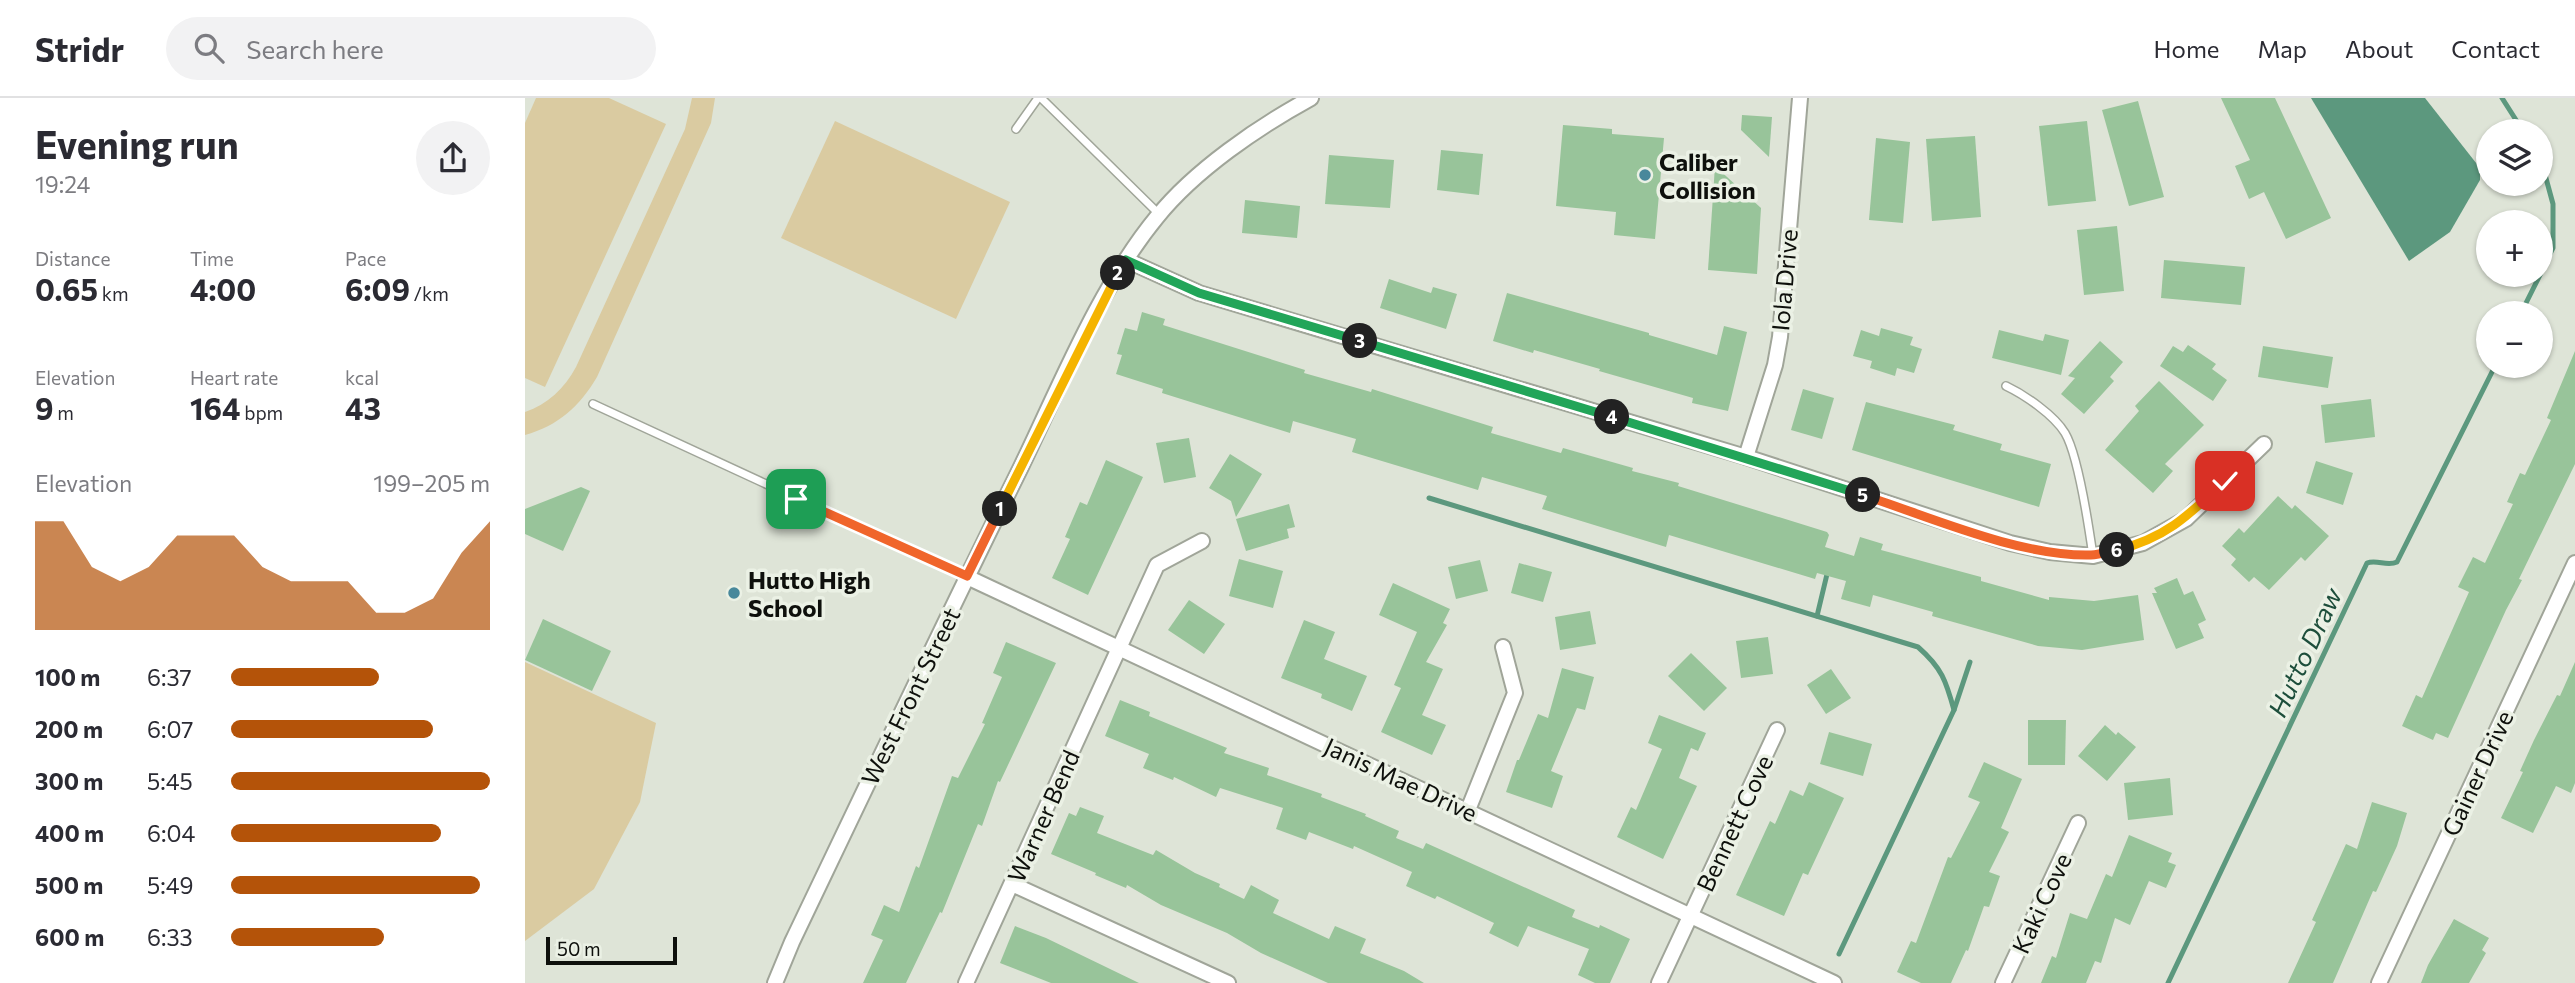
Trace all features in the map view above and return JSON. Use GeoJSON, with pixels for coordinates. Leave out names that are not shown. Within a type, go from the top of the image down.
{"type":"FeatureCollection","features":[{"type":"Feature","properties":{"kind":"street","name":"West Front Street"},"geometry":{"type":"LineString","coordinates":[[775,983],[792,942],[967,576],[1086,334],[1126,260],[1159,214],[1192,183],[1250,135],[1311,98]]}},
{"type":"Feature","properties":{"kind":"street","name":"Iola Drive"},"geometry":{"type":"LineString","coordinates":[[1746,457],[1772,375],[1780,337],[1800,98]]}},
{"type":"Feature","properties":{"kind":"street"},"geometry":{"type":"LineString","coordinates":[[1126,260],[1199,293],[1746,457],[2010,544],[2050,552],[2093,556],[2143,543],[2186,519],[2264,444]]}},
{"type":"Feature","properties":{"kind":"street","name":"Warner Bend"},"geometry":{"type":"LineString","coordinates":[[966,983],[1157,565],[1202,541]]}},
{"type":"Feature","properties":{"kind":"street","name":"Gainer Drive"},"geometry":{"type":"LineString","coordinates":[[2379,983],[2575,563]]}},
{"type":"Feature","properties":{"kind":"street","name":"Janis Mae Drive"},"geometry":{"type":"LineString","coordinates":[[967,576],[1834,983]]}},
{"type":"Feature","properties":{"kind":"street"},"geometry":{"type":"LineString","coordinates":[[1468,810],[1515,693],[1503,647]]}},
{"type":"Feature","properties":{"kind":"street","name":"Bennett Cove"},"geometry":{"type":"LineString","coordinates":[[1659,983],[1777,730]]}},
{"type":"Feature","properties":{"kind":"street","name":"Kaki Cove"},"geometry":{"type":"LineString","coordinates":[[2003,983],[2078,823]]}},
{"type":"Feature","properties":{"kind":"street"},"geometry":{"type":"LineString","coordinates":[[1012,884],[1228,983]]}},
{"type":"Feature","properties":{"kind":"street","name":"West Front Street"},"geometry":{"type":"LineString","coordinates":[[765,983],[792,942]]}},
{"type":"Feature","properties":{"kind":"lane"},"geometry":{"type":"LineString","coordinates":[[1016,129],[1040,98],[1159,214]]}},
{"type":"Feature","properties":{"kind":"lane"},"geometry":{"type":"LineString","coordinates":[[2006,386],[2028,396],[2065,433],[2074,458],[2093,556]]}},
{"type":"Feature","properties":{"kind":"lane"},"geometry":{"type":"LineString","coordinates":[[593,404],[967,576]]}},
{"type":"Feature","properties":{"kind":"shaded area"},"geometry":{"type":"Polygon","coordinates":[[[536,98],[609,98],[666,124],[545,387],[525,378],[525,123],[536,98]]]}},
{"type":"Feature","properties":{"kind":"shaded area"},"geometry":{"type":"Polygon","coordinates":[[[692,98],[715,98],[711,123],[597,377],[567,414],[548,426],[525,435],[525,412],[555,395],[576,367],[685,129],[692,98]]]}},
{"type":"Feature","properties":{"kind":"shaded area"},"geometry":{"type":"Polygon","coordinates":[[[2311,98],[2425,98],[2476,163],[2476,187],[2450,232],[2409,261],[2311,98]]]}},
{"type":"Feature","properties":{"kind":"shaded area"},"geometry":{"type":"Polygon","coordinates":[[[835,121],[1010,202],[956,319],[781,238],[835,121]]]}},
{"type":"Feature","properties":{"kind":"shaded area"},"geometry":{"type":"Polygon","coordinates":[[[525,662],[656,723],[640,802],[594,889],[525,941],[525,662]]]}},
{"type":"Feature","properties":{"kind":"building"},"geometry":{"type":"Polygon","coordinates":[[[2221,98],[2275,98],[2331,218],[2286,239],[2264,192],[2249,199],[2235,166],[2250,160],[2221,98]]]}},
{"type":"Feature","properties":{"kind":"building"},"geometry":{"type":"Polygon","coordinates":[[[2138,101],[2164,197],[2129,206],[2102,110],[2138,101]]]}},
{"type":"Feature","properties":{"kind":"building"},"geometry":{"type":"Polygon","coordinates":[[[1742,115],[1772,117],[1769,157],[1741,130],[1742,115]]]}},
{"type":"Feature","properties":{"kind":"building"},"geometry":{"type":"Polygon","coordinates":[[[2087,121],[2096,201],[2048,206],[2039,126],[2087,121]]]}},
{"type":"Feature","properties":{"kind":"building"},"geometry":{"type":"Polygon","coordinates":[[[1563,125],[1612,129],[1612,134],[1664,138],[1655,239],[1614,235],[1616,212],[1556,206],[1563,125]]]}},
{"type":"Feature","properties":{"kind":"building"},"geometry":{"type":"Polygon","coordinates":[[[1975,136],[1981,217],[1932,221],[1926,139],[1975,136]]]}},
{"type":"Feature","properties":{"kind":"building"},"geometry":{"type":"Polygon","coordinates":[[[1876,138],[1910,142],[1903,223],[1869,220],[1876,138]]]}},
{"type":"Feature","properties":{"kind":"building"},"geometry":{"type":"Polygon","coordinates":[[[1441,150],[1483,154],[1479,195],[1437,190],[1441,150]]]}},
{"type":"Feature","properties":{"kind":"building"},"geometry":{"type":"Polygon","coordinates":[[[1329,155],[1394,160],[1390,208],[1325,204],[1329,155]]]}},
{"type":"Feature","properties":{"kind":"building"},"geometry":{"type":"Polygon","coordinates":[[[1715,166],[1761,208],[1757,274],[1708,270],[1715,166]]]}},
{"type":"Feature","properties":{"kind":"building"},"geometry":{"type":"Polygon","coordinates":[[[1245,200],[1300,206],[1297,238],[1242,233],[1245,200]]]}},
{"type":"Feature","properties":{"kind":"building"},"geometry":{"type":"Polygon","coordinates":[[[2117,226],[2124,291],[2084,295],[2077,230],[2117,226]]]}},
{"type":"Feature","properties":{"kind":"building"},"geometry":{"type":"Polygon","coordinates":[[[2164,260],[2245,267],[2241,305],[2161,298],[2164,260]]]}},
{"type":"Feature","properties":{"kind":"building"},"geometry":{"type":"Polygon","coordinates":[[[1389,279],[1431,293],[1433,287],[1457,294],[1446,329],[1380,308],[1389,279]]]}},
{"type":"Feature","properties":{"kind":"building"},"geometry":{"type":"Polygon","coordinates":[[[1507,293],[1717,355],[1724,326],[1747,332],[1728,411],[1692,403],[1693,398],[1599,371],[1600,369],[1493,341],[1507,293]]]}},
{"type":"Feature","properties":{"kind":"building"},"geometry":{"type":"Polygon","coordinates":[[[1142,312],[1165,319],[1163,325],[1305,370],[1304,373],[1371,392],[1372,389],[1493,427],[1491,433],[1561,453],[1563,448],[1633,468],[1632,471],[1679,483],[1678,486],[1827,532],[1829,535],[1825,547],[1854,556],[1860,537],[1883,544],[1881,550],[1981,577],[1981,581],[2049,600],[2049,597],[2094,601],[2138,595],[2144,640],[2082,650],[2038,646],[1932,616],[1933,612],[1873,595],[1870,607],[1841,599],[1846,581],[1817,573],[1815,579],[1669,535],[1666,547],[1542,509],[1547,496],[1482,477],[1478,490],[1352,452],[1356,439],[1293,421],[1290,433],[1162,393],[1163,389],[1116,374],[1122,355],[1117,354],[1125,328],[1137,331],[1142,312]]]}},
{"type":"Feature","properties":{"kind":"building"},"geometry":{"type":"Polygon","coordinates":[[[1881,328],[1913,337],[1910,345],[1922,349],[1914,373],[1897,368],[1895,376],[1870,368],[1872,361],[1853,356],[1861,330],[1879,336],[1881,328]]]}},
{"type":"Feature","properties":{"kind":"building"},"geometry":{"type":"Polygon","coordinates":[[[1999,330],[2043,341],[2045,334],[2069,340],[2061,375],[1992,358],[1999,330]]]}},
{"type":"Feature","properties":{"kind":"building"},"geometry":{"type":"Polygon","coordinates":[[[2100,341],[2123,362],[2110,377],[2114,381],[2084,414],[2061,394],[2075,378],[2068,376],[2100,341]]]}},
{"type":"Feature","properties":{"kind":"building"},"geometry":{"type":"Polygon","coordinates":[[[2188,345],[2216,364],[2212,369],[2227,380],[2213,401],[2160,366],[2173,346],[2183,352],[2188,345]]]}},
{"type":"Feature","properties":{"kind":"building"},"geometry":{"type":"Polygon","coordinates":[[[2263,346],[2333,357],[2328,388],[2258,377],[2263,346]]]}},
{"type":"Feature","properties":{"kind":"building"},"geometry":{"type":"Polygon","coordinates":[[[2575,351],[2575,464],[2519,579],[2522,580],[2448,738],[2436,733],[2433,740],[2402,726],[2416,695],[2422,698],[2469,592],[2458,587],[2473,557],[2485,563],[2513,504],[2507,502],[2520,473],[2525,475],[2551,420],[2547,418],[2575,351]]]}},
{"type":"Feature","properties":{"kind":"building"},"geometry":{"type":"Polygon","coordinates":[[[2159,381],[2204,425],[2165,464],[2173,471],[2153,493],[2105,450],[2139,411],[2135,406],[2159,381]]]}},
{"type":"Feature","properties":{"kind":"building"},"geometry":{"type":"Polygon","coordinates":[[[1803,389],[1834,398],[1822,439],[1791,430],[1803,389]]]}},
{"type":"Feature","properties":{"kind":"building"},"geometry":{"type":"Polygon","coordinates":[[[2371,399],[2375,437],[2325,443],[2321,405],[2371,399]]]}},
{"type":"Feature","properties":{"kind":"building"},"geometry":{"type":"Polygon","coordinates":[[[1866,402],[1955,425],[1953,430],[2002,444],[2000,450],[2051,464],[2039,507],[1852,450],[1866,402]]]}},
{"type":"Feature","properties":{"kind":"building"},"geometry":{"type":"Polygon","coordinates":[[[1189,438],[1196,477],[1164,483],[1156,443],[1189,438]]]}},
{"type":"Feature","properties":{"kind":"building"},"geometry":{"type":"Polygon","coordinates":[[[1230,454],[1262,474],[1236,517],[1231,501],[1209,488],[1230,454]]]}},
{"type":"Feature","properties":{"kind":"building"},"geometry":{"type":"Polygon","coordinates":[[[1106,460],[1143,477],[1088,595],[1052,578],[1070,539],[1065,537],[1080,502],[1087,505],[1106,460]]]}},
{"type":"Feature","properties":{"kind":"building"},"geometry":{"type":"Polygon","coordinates":[[[2316,461],[2353,473],[2343,505],[2306,493],[2316,461]]]}},
{"type":"Feature","properties":{"kind":"building"},"geometry":{"type":"Polygon","coordinates":[[[581,487],[590,491],[563,551],[525,534],[525,509],[581,487]]]}},
{"type":"Feature","properties":{"kind":"building"},"geometry":{"type":"Polygon","coordinates":[[[2278,496],[2292,509],[2295,505],[2329,536],[2305,561],[2301,557],[2269,590],[2254,577],[2249,582],[2231,565],[2236,559],[2222,546],[2239,528],[2244,533],[2278,496]]]}},
{"type":"Feature","properties":{"kind":"building"},"geometry":{"type":"Polygon","coordinates":[[[1289,504],[1295,527],[1287,529],[1289,538],[1246,551],[1236,519],[1289,504]]]}},
{"type":"Feature","properties":{"kind":"building"},"geometry":{"type":"Polygon","coordinates":[[[1239,559],[1283,571],[1273,608],[1229,596],[1239,559]]]}},
{"type":"Feature","properties":{"kind":"building"},"geometry":{"type":"Polygon","coordinates":[[[1480,560],[1488,591],[1456,599],[1448,567],[1480,560]]]}},
{"type":"Feature","properties":{"kind":"building"},"geometry":{"type":"Polygon","coordinates":[[[1519,563],[1552,572],[1543,602],[1511,593],[1519,563]]]}},
{"type":"Feature","properties":{"kind":"building"},"geometry":{"type":"Polygon","coordinates":[[[2177,578],[2184,595],[2193,591],[2206,620],[2198,624],[2204,638],[2176,649],[2152,593],[2157,593],[2154,588],[2177,578]]]}},
{"type":"Feature","properties":{"kind":"building"},"geometry":{"type":"Polygon","coordinates":[[[1393,583],[1450,609],[1443,623],[1447,625],[1426,662],[1443,669],[1422,715],[1446,725],[1432,755],[1381,732],[1401,688],[1394,685],[1417,632],[1379,615],[1393,583]]]}},
{"type":"Feature","properties":{"kind":"building"},"geometry":{"type":"Polygon","coordinates":[[[1189,600],[1225,624],[1204,654],[1168,630],[1189,600]]]}},
{"type":"Feature","properties":{"kind":"building"},"geometry":{"type":"Polygon","coordinates":[[[1590,611],[1596,644],[1560,650],[1555,617],[1590,611]]]}},
{"type":"Feature","properties":{"kind":"building"},"geometry":{"type":"Polygon","coordinates":[[[543,619],[611,651],[592,691],[525,660],[543,619]]]}},
{"type":"Feature","properties":{"kind":"building"},"geometry":{"type":"Polygon","coordinates":[[[1304,620],[1335,632],[1324,659],[1367,676],[1352,711],[1321,698],[1322,694],[1281,678],[1304,620]]]}},
{"type":"Feature","properties":{"kind":"building"},"geometry":{"type":"Polygon","coordinates":[[[1768,637],[1773,674],[1741,678],[1736,641],[1768,637]]]}},
{"type":"Feature","properties":{"kind":"building"},"geometry":{"type":"Polygon","coordinates":[[[1006,642],[1056,663],[1000,782],[998,781],[982,826],[978,824],[942,913],[940,912],[906,983],[863,983],[883,940],[871,935],[884,905],[899,912],[916,866],[919,868],[952,776],[958,778],[985,724],[982,723],[1002,677],[993,673],[1006,642]]]}},
{"type":"Feature","properties":{"kind":"building"},"geometry":{"type":"Polygon","coordinates":[[[1691,653],[1727,688],[1704,711],[1668,676],[1691,653]]]}},
{"type":"Feature","properties":{"kind":"building"},"geometry":{"type":"Polygon","coordinates":[[[2575,662],[2575,783],[2571,793],[2556,786],[2533,833],[2501,818],[2523,772],[2520,771],[2534,740],[2557,695],[2560,696],[2575,662]]]}},
{"type":"Feature","properties":{"kind":"building"},"geometry":{"type":"Polygon","coordinates":[[[1562,668],[1594,677],[1585,710],[1577,708],[1551,771],[1563,776],[1552,808],[1506,792],[1538,714],[1548,718],[1562,668]]]}},
{"type":"Feature","properties":{"kind":"building"},"geometry":{"type":"Polygon","coordinates":[[[1831,669],[1851,698],[1826,714],[1807,685],[1831,669]]]}},
{"type":"Feature","properties":{"kind":"building"},"geometry":{"type":"Polygon","coordinates":[[[1120,700],[1150,712],[1149,716],[1227,748],[1224,753],[1269,768],[1267,775],[1322,794],[1321,797],[1366,814],[1365,816],[1399,831],[1396,838],[1423,849],[1426,843],[1575,910],[1572,917],[1599,928],[1600,925],[1630,939],[1610,983],[1595,983],[1578,975],[1589,949],[1528,926],[1518,947],[1489,933],[1494,923],[1437,896],[1435,899],[1406,886],[1412,872],[1354,846],[1353,849],[1309,832],[1306,840],[1276,829],[1283,808],[1220,788],[1216,797],[1174,777],[1173,780],[1143,768],[1149,754],[1105,736],[1120,700]]]}},
{"type":"Feature","properties":{"kind":"building"},"geometry":{"type":"Polygon","coordinates":[[[1659,715],[1706,733],[1698,751],[1691,748],[1679,778],[1697,786],[1663,859],[1617,837],[1631,807],[1636,810],[1662,749],[1648,743],[1659,715]]]}},
{"type":"Feature","properties":{"kind":"building"},"geometry":{"type":"Polygon","coordinates":[[[2028,720],[2066,720],[2065,765],[2028,765],[2028,720]]]}},
{"type":"Feature","properties":{"kind":"building"},"geometry":{"type":"Polygon","coordinates":[[[2105,725],[2136,747],[2107,781],[2078,756],[2105,725]]]}},
{"type":"Feature","properties":{"kind":"building"},"geometry":{"type":"Polygon","coordinates":[[[1829,732],[1872,744],[1863,776],[1820,764],[1829,732]]]}},
{"type":"Feature","properties":{"kind":"building"},"geometry":{"type":"Polygon","coordinates":[[[1984,762],[2022,779],[2001,828],[2009,832],[1989,872],[2000,876],[1989,907],[1984,906],[1968,951],[1966,950],[1951,983],[1921,983],[1897,972],[1911,941],[1916,943],[1948,857],[1951,858],[1980,802],[1968,797],[1984,762]]]}},
{"type":"Feature","properties":{"kind":"building"},"geometry":{"type":"Polygon","coordinates":[[[2170,778],[2173,815],[2128,820],[2124,783],[2170,778]]]}},
{"type":"Feature","properties":{"kind":"building"},"geometry":{"type":"Polygon","coordinates":[[[1809,782],[1844,798],[1808,875],[1803,873],[1784,916],[1736,895],[1770,821],[1775,824],[1790,790],[1803,796],[1809,782]]]}},
{"type":"Feature","properties":{"kind":"building"},"geometry":{"type":"Polygon","coordinates":[[[2372,802],[2407,813],[2397,846],[2376,892],[2373,891],[2333,983],[2288,983],[2316,922],[2312,920],[2346,844],[2357,849],[2372,802]]]}},
{"type":"Feature","properties":{"kind":"building"},"geometry":{"type":"Polygon","coordinates":[[[1080,807],[1104,816],[1097,833],[1153,855],[1156,850],[1244,899],[1251,885],[1279,900],[1273,913],[1329,939],[1335,926],[1366,939],[1360,953],[1404,971],[1424,983],[1328,983],[1261,953],[1227,933],[1161,905],[1127,885],[1126,888],[1051,854],[1069,813],[1076,816],[1080,807]]]}},
{"type":"Feature","properties":{"kind":"building"},"geometry":{"type":"Polygon","coordinates":[[[2129,835],[2172,853],[2168,862],[2176,865],[2166,888],[2149,881],[2130,925],[2115,918],[2101,963],[2095,961],[2086,983],[2041,983],[2052,956],[2056,958],[2070,913],[2087,919],[2106,874],[2112,877],[2129,835]]]}},
{"type":"Feature","properties":{"kind":"building"},"geometry":{"type":"Polygon","coordinates":[[[2454,919],[2489,938],[2482,950],[2486,953],[2469,983],[2421,983],[2428,965],[2454,919]]]}},
{"type":"Feature","properties":{"kind":"building"},"geometry":{"type":"Polygon","coordinates":[[[1015,926],[1139,983],[1051,983],[1000,963],[1015,926]]]}},
{"type":"Feature","properties":{"kind":"waterway","name":"Hutto Draw"},"geometry":{"type":"LineString","coordinates":[[2502,98],[2515,119]]}},
{"type":"Feature","properties":{"kind":"waterway","name":"Hutto Draw"},"geometry":{"type":"LineString","coordinates":[[2551,196],[2553,210]]}},
{"type":"Feature","properties":{"kind":"waterway","name":"Hutto Draw"},"geometry":{"type":"LineString","coordinates":[[2527,301],[2534,287]]}},
{"type":"Feature","properties":{"kind":"waterway","name":"Hutto Draw"},"geometry":{"type":"LineString","coordinates":[[2168,983],[2367,563],[2397,562],[2489,378]]}},
{"type":"Feature","properties":{"kind":"waterway"},"geometry":{"type":"LineString","coordinates":[[1429,498],[1918,647],[1942,676],[1954,710]]}},
{"type":"Feature","properties":{"kind":"waterway"},"geometry":{"type":"LineString","coordinates":[[1817,616],[1828,570]]}},
{"type":"Feature","properties":{"kind":"waterway"},"geometry":{"type":"LineString","coordinates":[[1839,954],[1954,710],[1970,662]]}},
{"type":"Feature","properties":{"kind":"place","name":"Caliber Collision"},"geometry":{"type":"Point","coordinates":[1645,175]}},
{"type":"Feature","properties":{"kind":"place","name":"Hutto High School"},"geometry":{"type":"Point","coordinates":[734,593]}},
{"type":"Feature","properties":{"kind":"route"},"geometry":{"type":"LineString","coordinates":[[796,499],[967,576],[1092,322],[1126,260],[1199,293],[1746,457],[2010,544],[2050,552],[2093,556],[2143,543],[2186,519],[2225,481]]}}]}
